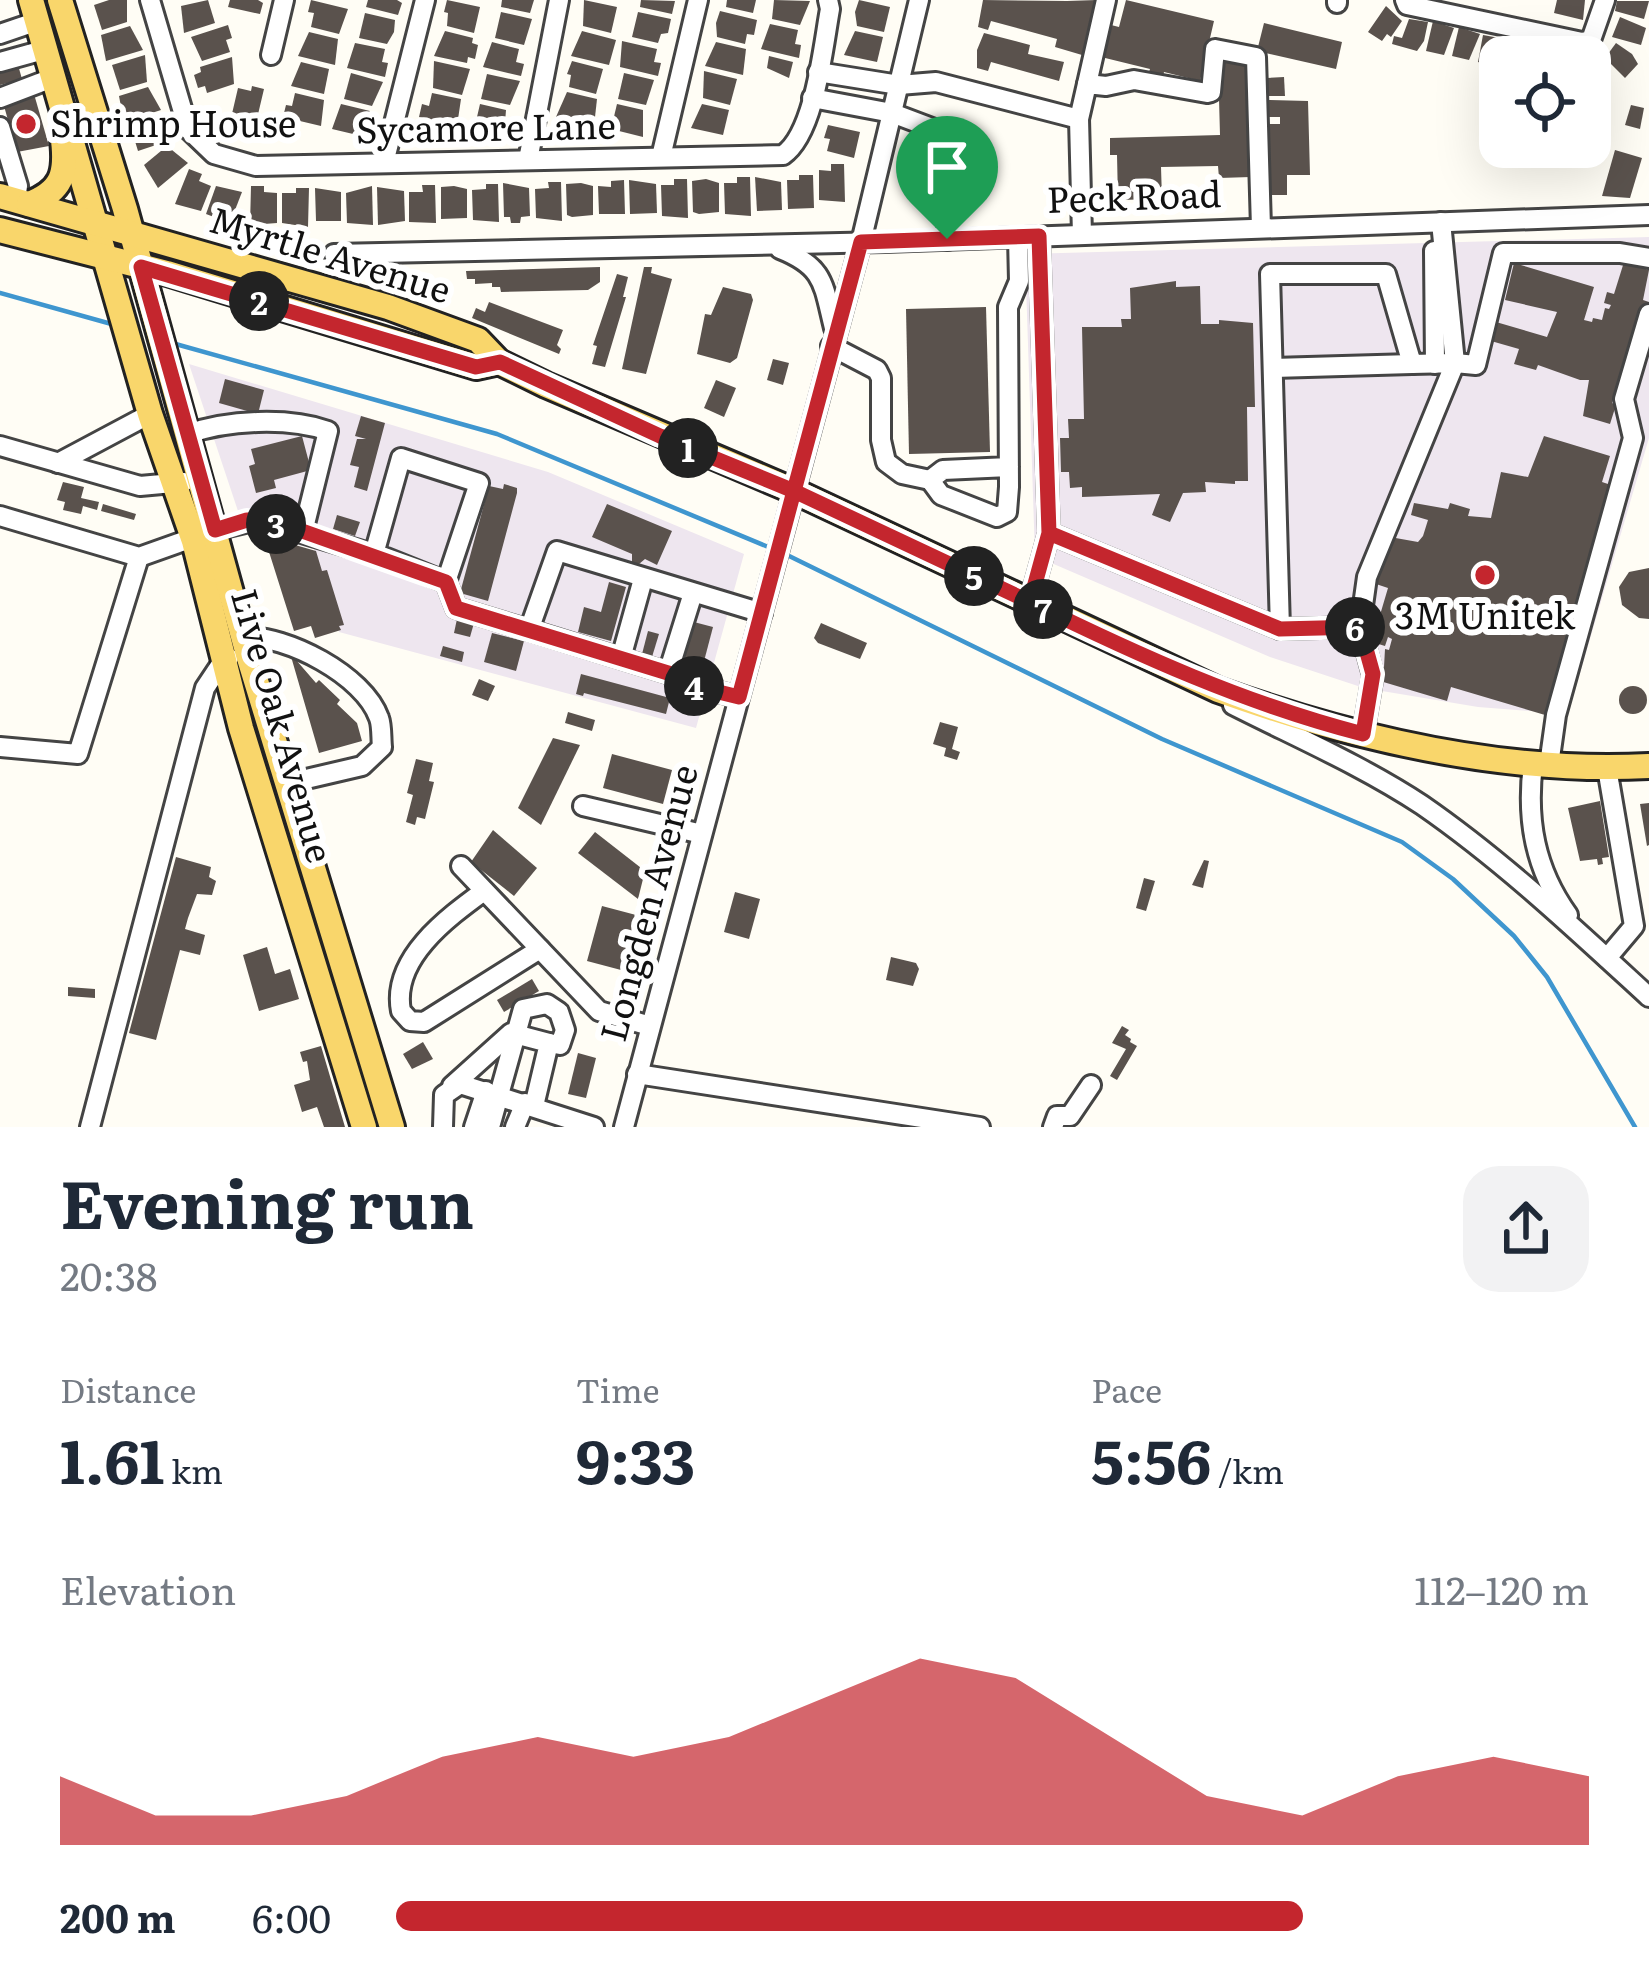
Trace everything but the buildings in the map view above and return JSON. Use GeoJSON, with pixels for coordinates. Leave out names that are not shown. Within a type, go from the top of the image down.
{"type":"FeatureCollection","features":[{"type":"Feature","properties":{"kind":"main road","name":"Live Oak Avenue"},"geometry":{"type":"LineString","coordinates":[[60,0],[200,478],[223,661],[364,1127]]}},
{"type":"Feature","properties":{"kind":"main road","name":"Live Oak Avenue"},"geometry":{"type":"LineString","coordinates":[[34,10],[149,415],[174,484],[204,535],[246,644],[392,1127]]}},
{"type":"Feature","properties":{"kind":"main road"},"geometry":{"type":"LineString","coordinates":[[15,200],[49,196],[64,170],[57,84]]}},
{"type":"Feature","properties":{"kind":"main road"},"geometry":{"type":"LineString","coordinates":[[15,200],[131,233]]}},
{"type":"Feature","properties":{"kind":"main road"},"geometry":{"type":"LineString","coordinates":[[0,230],[141,267]]}},
{"type":"Feature","properties":{"kind":"main road","name":"Myrtle Avenue"},"geometry":{"type":"LineString","coordinates":[[131,233],[388,307],[478,340],[500,362],[600,410],[794,491],[1218,690],[1290,716],[1363,734],[1541,765],[1649,766]]}},
{"type":"Feature","properties":{"kind":"main road","name":"Myrtle Avenue"},"geometry":{"type":"LineString","coordinates":[[141,267],[476,367],[500,362]]}},
{"type":"Feature","properties":{"kind":"street","name":"Sycamore Lane"},"geometry":{"type":"LineString","coordinates":[[150,0],[188,129],[214,154],[256,166],[783,155],[800,139],[812,98]]}},
{"type":"Feature","properties":{"kind":"street"},"geometry":{"type":"LineString","coordinates":[[271,56],[284,0]]}},
{"type":"Feature","properties":{"kind":"street"},"geometry":{"type":"LineString","coordinates":[[384,163],[425,0]]}},
{"type":"Feature","properties":{"kind":"street"},"geometry":{"type":"LineString","coordinates":[[528,160],[559,0]]}},
{"type":"Feature","properties":{"kind":"street"},"geometry":{"type":"LineString","coordinates":[[661,158],[698,0]]}},
{"type":"Feature","properties":{"kind":"street"},"geometry":{"type":"LineString","coordinates":[[828,0],[812,98],[892,113],[937,130],[927,176],[946,190],[947,239]]}},
{"type":"Feature","properties":{"kind":"street","name":"Longden Avenue"},"geometry":{"type":"LineString","coordinates":[[624,1127],[861,242],[920,0]]}},
{"type":"Feature","properties":{"kind":"street"},"geometry":{"type":"LineString","coordinates":[[1082,235],[1079,119],[1106,0]]}},
{"type":"Feature","properties":{"kind":"street"},"geometry":{"type":"LineString","coordinates":[[1406,0],[1408,5],[1582,42],[1592,40],[1605,0]]}},
{"type":"Feature","properties":{"kind":"street"},"geometry":{"type":"LineString","coordinates":[[0,34],[34,10]]}},
{"type":"Feature","properties":{"kind":"street"},"geometry":{"type":"LineString","coordinates":[[0,62],[47,49]]}},
{"type":"Feature","properties":{"kind":"street"},"geometry":{"type":"LineString","coordinates":[[1087,84],[1106,86],[1134,80],[1207,93],[1211,92],[1215,49],[1256,57],[1261,228]]}},
{"type":"Feature","properties":{"kind":"street"},"geometry":{"type":"LineString","coordinates":[[818,72],[899,85],[936,82],[1079,119]]}},
{"type":"Feature","properties":{"kind":"street"},"geometry":{"type":"LineString","coordinates":[[0,98],[57,84]]}},
{"type":"Feature","properties":{"kind":"street"},"geometry":{"type":"LineString","coordinates":[[0,127],[18,183],[15,200]]}},
{"type":"Feature","properties":{"kind":"street","name":"Peck Road"},"geometry":{"type":"LineString","coordinates":[[334,254],[770,245],[1649,215]]}},
{"type":"Feature","properties":{"kind":"street"},"geometry":{"type":"LineString","coordinates":[[1599,254],[1602,217]]}},
{"type":"Feature","properties":{"kind":"street"},"geometry":{"type":"LineString","coordinates":[[1363,734],[1373,674],[1360,627],[1366,577],[1445,363],[1438,222]]}},
{"type":"Feature","properties":{"kind":"street"},"geometry":{"type":"LineString","coordinates":[[770,245],[807,260],[819,272],[833,339],[877,370],[886,462],[902,474],[930,480],[941,495],[1002,517],[1009,503],[1008,307],[1029,237]]}},
{"type":"Feature","properties":{"kind":"street"},"geometry":{"type":"LineString","coordinates":[[1029,237],[1049,533],[1041,608],[1366,772],[1420,804],[1478,846],[1649,997]]}},
{"type":"Feature","properties":{"kind":"street"},"geometry":{"type":"LineString","coordinates":[[1273,368],[1476,364],[1503,253],[1620,253],[1649,258]]}},
{"type":"Feature","properties":{"kind":"street"},"geometry":{"type":"LineString","coordinates":[[1280,629],[1274,273],[1387,274],[1412,364]]}},
{"type":"Feature","properties":{"kind":"street"},"geometry":{"type":"LineString","coordinates":[[1590,943],[1564,909],[1534,849],[1528,800],[1633,438],[1624,399],[1649,314]]}},
{"type":"Feature","properties":{"kind":"street"},"geometry":{"type":"LineString","coordinates":[[58,463],[149,415]]}},
{"type":"Feature","properties":{"kind":"street"},"geometry":{"type":"LineString","coordinates":[[188,434],[214,425],[284,424],[328,431],[303,532]]}},
{"type":"Feature","properties":{"kind":"street"},"geometry":{"type":"LineString","coordinates":[[0,446],[140,486],[200,478]]}},
{"type":"Feature","properties":{"kind":"street"},"geometry":{"type":"LineString","coordinates":[[374,554],[401,458],[479,483],[446,582],[456,608],[739,697]]}},
{"type":"Feature","properties":{"kind":"street"},"geometry":{"type":"LineString","coordinates":[[930,480],[943,470],[1009,467]]}},
{"type":"Feature","properties":{"kind":"street"},"geometry":{"type":"LineString","coordinates":[[0,516],[139,557],[258,520],[374,554],[446,582]]}},
{"type":"Feature","properties":{"kind":"street"},"geometry":{"type":"LineString","coordinates":[[1049,533],[1280,629],[1360,627]]}},
{"type":"Feature","properties":{"kind":"street"},"geometry":{"type":"LineString","coordinates":[[529,630],[556,551],[762,613]]}},
{"type":"Feature","properties":{"kind":"street"},"geometry":{"type":"LineString","coordinates":[[0,746],[78,754],[139,557]]}},
{"type":"Feature","properties":{"kind":"street"},"geometry":{"type":"LineString","coordinates":[[621,658],[643,579]]}},
{"type":"Feature","properties":{"kind":"street"},"geometry":{"type":"LineString","coordinates":[[668,673],[693,593]]}},
{"type":"Feature","properties":{"kind":"street"},"geometry":{"type":"LineString","coordinates":[[90,1127],[205,688],[223,661],[246,644],[268,636],[312,655],[363,694],[379,718],[382,747],[362,766],[289,783]]}},
{"type":"Feature","properties":{"kind":"street"},"geometry":{"type":"LineString","coordinates":[[1606,768],[1634,926],[1607,958]]}},
{"type":"Feature","properties":{"kind":"street"},"geometry":{"type":"LineString","coordinates":[[583,806],[702,834]]}},
{"type":"Feature","properties":{"kind":"street"},"geometry":{"type":"LineString","coordinates":[[461,866],[598,1011],[650,1026]]}},
{"type":"Feature","properties":{"kind":"street"},"geometry":{"type":"LineString","coordinates":[[484,890],[446,919],[420,949],[400,983],[401,1011],[410,1022],[424,1022],[540,949]]}},
{"type":"Feature","properties":{"kind":"street"},"geometry":{"type":"LineString","coordinates":[[443,1127],[442,1101],[452,1086],[511,1033],[518,1034],[560,1046],[565,1030],[560,1012],[547,1004],[523,1009],[518,1034],[494,1093],[474,1127]]}},
{"type":"Feature","properties":{"kind":"street"},"geometry":{"type":"LineString","coordinates":[[549,1043],[555,1118]]}},
{"type":"Feature","properties":{"kind":"street"},"geometry":{"type":"LineString","coordinates":[[637,1074],[980,1127]]}},
{"type":"Feature","properties":{"kind":"street"},"geometry":{"type":"LineString","coordinates":[[452,1086],[469,1084],[555,1118]]}},
{"type":"Feature","properties":{"kind":"street"},"geometry":{"type":"LineString","coordinates":[[1053,1127],[1057,1116],[1070,1116],[1090,1085]]}},
{"type":"Feature","properties":{"kind":"street"},"geometry":{"type":"LineString","coordinates":[[490,1127],[494,1093]]}},
{"type":"Feature","properties":{"kind":"street"},"geometry":{"type":"LineString","coordinates":[[515,1127],[555,1118]]}},
{"type":"Feature","properties":{"kind":"shaded area"},"geometry":{"type":"Polygon","coordinates":[[[1649,237],[1649,438],[1568,714],[1478,707],[1364,688],[1270,657],[1035,556],[1025,254],[1649,237]]]}},
{"type":"Feature","properties":{"kind":"shaded area"},"geometry":{"type":"Polygon","coordinates":[[[189,364],[548,472],[744,554],[696,728],[339,632],[314,549],[245,532],[189,364]]]}},
{"type":"Feature","properties":{"kind":"waterway"},"geometry":{"type":"LineString","coordinates":[[0,293],[115,325]]}},
{"type":"Feature","properties":{"kind":"waterway"},"geometry":{"type":"LineString","coordinates":[[172,343],[497,434],[773,549]]}},
{"type":"Feature","properties":{"kind":"waterway"},"geometry":{"type":"LineString","coordinates":[[783,553],[1162,739],[1402,842],[1453,879],[1514,936],[1547,977],[1635,1127]]}},
{"type":"Feature","properties":{"kind":"place","name":"Shrimp House"},"geometry":{"type":"Point","coordinates":[26,124]}},
{"type":"Feature","properties":{"kind":"place","name":"3M Unitek"},"geometry":{"type":"Point","coordinates":[1485,575]}},
{"type":"Feature","properties":{"kind":"route"},"geometry":{"type":"LineString","coordinates":[[947,239],[861,242],[794,491],[500,362],[476,367],[141,267],[215,530],[247,520],[288,526],[446,582],[456,608],[739,697],[794,491],[1030,602],[1049,533],[1280,629],[1360,627],[1373,674],[1363,734],[1290,716],[1218,690],[1030,602],[1045,560],[1049,533],[1039,236],[947,239]]}}]}
